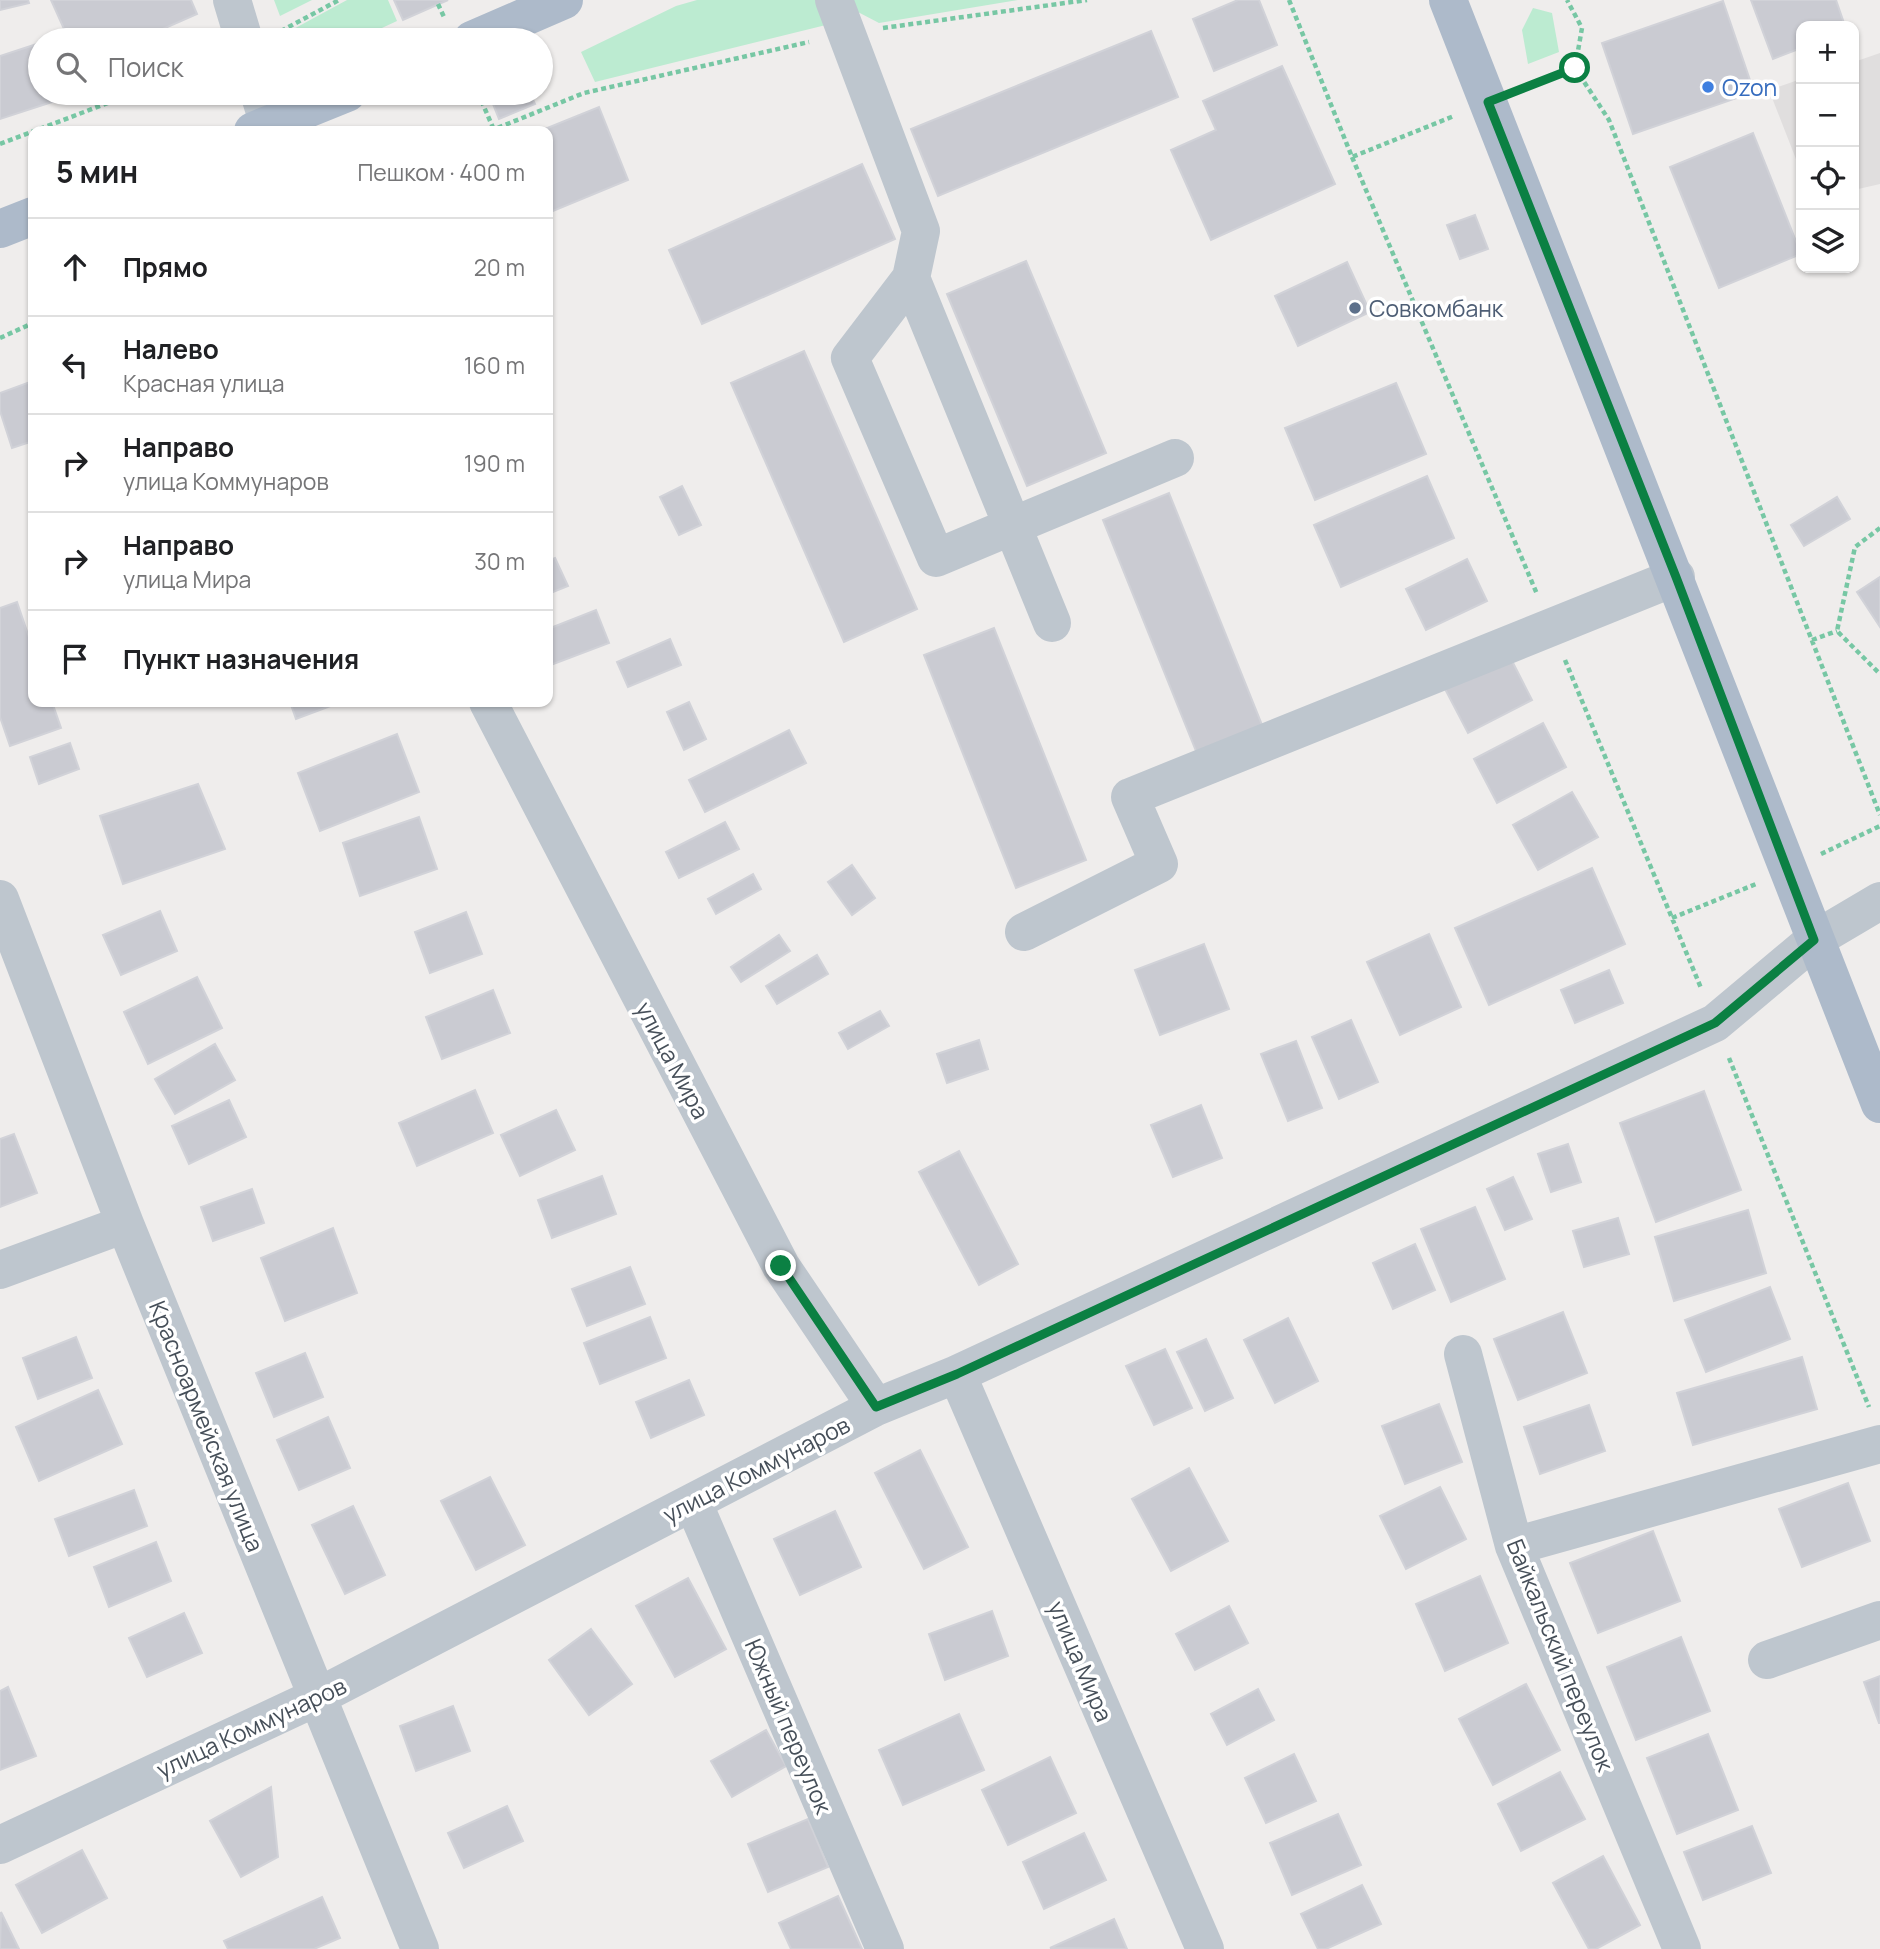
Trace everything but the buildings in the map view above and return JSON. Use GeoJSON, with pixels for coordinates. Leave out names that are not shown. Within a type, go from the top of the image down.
{"type":"FeatureCollection","features":[{"type":"Feature","properties":{"kind":"main road"},"geometry":{"type":"LineString","coordinates":[[495,28],[540,5],[588,0]]}},
{"type":"Feature","properties":{"kind":"main road"},"geometry":{"type":"LineString","coordinates":[[1448,0],[1880,1104]]}},
{"type":"Feature","properties":{"kind":"main road"},"geometry":{"type":"LineString","coordinates":[[263,120],[309,105]]}},
{"type":"Feature","properties":{"kind":"main road"},"geometry":{"type":"LineString","coordinates":[[0,229],[28,218]]}},
{"type":"Feature","properties":{"kind":"street"},"geometry":{"type":"LineString","coordinates":[[232,0],[252,28]]}},
{"type":"Feature","properties":{"kind":"street"},"geometry":{"type":"LineString","coordinates":[[841,17],[921,231],[911,278],[850,358],[936,558],[1175,458]]}},
{"type":"Feature","properties":{"kind":"street"},"geometry":{"type":"LineString","coordinates":[[911,278],[1052,623]]}},
{"type":"Feature","properties":{"kind":"street"},"geometry":{"type":"LineString","coordinates":[[1024,932],[1159,864],[1130,797],[1676,577]]}},
{"type":"Feature","properties":{"kind":"street","name":"улица Мира"},"geometry":{"type":"LineString","coordinates":[[491,707],[781,1266],[876,1407]]}},
{"type":"Feature","properties":{"kind":"street","name":"Красноармейская улица"},"geometry":{"type":"LineString","coordinates":[[0,899],[125,1224],[420,1949]]}},
{"type":"Feature","properties":{"kind":"street","name":"улица Коммунаров"},"geometry":{"type":"LineString","coordinates":[[0,1845],[317,1697],[876,1407],[957,1374],[1715,1023],[1814,940],[1880,901]]}},
{"type":"Feature","properties":{"kind":"street"},"geometry":{"type":"LineString","coordinates":[[0,1270],[125,1224]]}},
{"type":"Feature","properties":{"kind":"street","name":"Байкальский переулок"},"geometry":{"type":"LineString","coordinates":[[1463,1354],[1514,1546],[1682,1949]]}},
{"type":"Feature","properties":{"kind":"street","name":"улица Мира"},"geometry":{"type":"LineString","coordinates":[[957,1374],[1205,1949]]}},
{"type":"Feature","properties":{"kind":"street"},"geometry":{"type":"LineString","coordinates":[[1514,1546],[1875,1427]]}},
{"type":"Feature","properties":{"kind":"street","name":"Южный переулок"},"geometry":{"type":"LineString","coordinates":[[693,1502],[885,1949]]}},
{"type":"Feature","properties":{"kind":"street"},"geometry":{"type":"LineString","coordinates":[[1767,1660],[1880,1620]]}},
{"type":"Feature","properties":{"kind":"path"},"geometry":{"type":"LineString","coordinates":[[278,28],[339,0]]}},
{"type":"Feature","properties":{"kind":"path"},"geometry":{"type":"LineString","coordinates":[[504,126],[584,93],[841,17],[1087,0]]}},
{"type":"Feature","properties":{"kind":"path"},"geometry":{"type":"LineString","coordinates":[[1289,0],[1715,1023],[1875,1427]]}},
{"type":"Feature","properties":{"kind":"path"},"geometry":{"type":"LineString","coordinates":[[1567,0],[1582,28],[1575,68],[1609,120],[1880,815]]}},
{"type":"Feature","properties":{"kind":"path"},"geometry":{"type":"LineString","coordinates":[[1352,156],[1575,68]]}},
{"type":"Feature","properties":{"kind":"path"},"geometry":{"type":"LineString","coordinates":[[47,126],[102,105]]}},
{"type":"Feature","properties":{"kind":"path"},"geometry":{"type":"LineString","coordinates":[[482,105],[490,126]]}},
{"type":"Feature","properties":{"kind":"path"},"geometry":{"type":"LineString","coordinates":[[0,144],[28,133]]}},
{"type":"Feature","properties":{"kind":"path"},"geometry":{"type":"LineString","coordinates":[[0,338],[28,325]]}},
{"type":"Feature","properties":{"kind":"path"},"geometry":{"type":"LineString","coordinates":[[1837,631],[1854,547],[1880,528]]}},
{"type":"Feature","properties":{"kind":"path"},"geometry":{"type":"LineString","coordinates":[[1812,640],[1837,631]]}},
{"type":"Feature","properties":{"kind":"path"},"geometry":{"type":"LineString","coordinates":[[1837,631],[1880,674]]}},
{"type":"Feature","properties":{"kind":"shaded area"},"geometry":{"type":"Polygon","coordinates":[[[1880,53],[1880,184],[1859,189],[1859,84],[1859,60],[1880,53]]]}},
{"type":"Feature","properties":{"kind":"shaded area"},"geometry":{"type":"Polygon","coordinates":[[[1796,81],[1796,159],[1769,90],[1796,81]]]}},
{"type":"Feature","properties":{"kind":"green space"},"geometry":{"type":"Polygon","coordinates":[[[274,0],[312,0],[280,16],[274,0]]]}},
{"type":"Feature","properties":{"kind":"green space"},"geometry":{"type":"Polygon","coordinates":[[[347,0],[388,0],[397,21],[382,28],[295,28],[347,0]]]}},
{"type":"Feature","properties":{"kind":"green space"},"geometry":{"type":"Polygon","coordinates":[[[697,0],[816,0],[826,25],[595,82],[581,52],[676,6],[697,0]]]}},
{"type":"Feature","properties":{"kind":"green space"},"geometry":{"type":"Polygon","coordinates":[[[849,0],[1018,0],[879,23],[856,11],[849,0]]]}},
{"type":"Feature","properties":{"kind":"green space"},"geometry":{"type":"Polygon","coordinates":[[[1533,8],[1552,13],[1559,52],[1528,64],[1522,30],[1533,8]]]}},
{"type":"Feature","properties":{"kind":"place","name":"Ozon"},"geometry":{"type":"Point","coordinates":[1708,87]}},
{"type":"Feature","properties":{"kind":"place","name":"Совкомбанк"},"geometry":{"type":"Point","coordinates":[1355,308]}},
{"type":"Feature","properties":{"kind":"route"},"geometry":{"type":"LineString","coordinates":[[781,1266],[876,1407],[957,1374],[1715,1023],[1814,940],[1676,577],[1488,102],[1575,68]]}}]}
